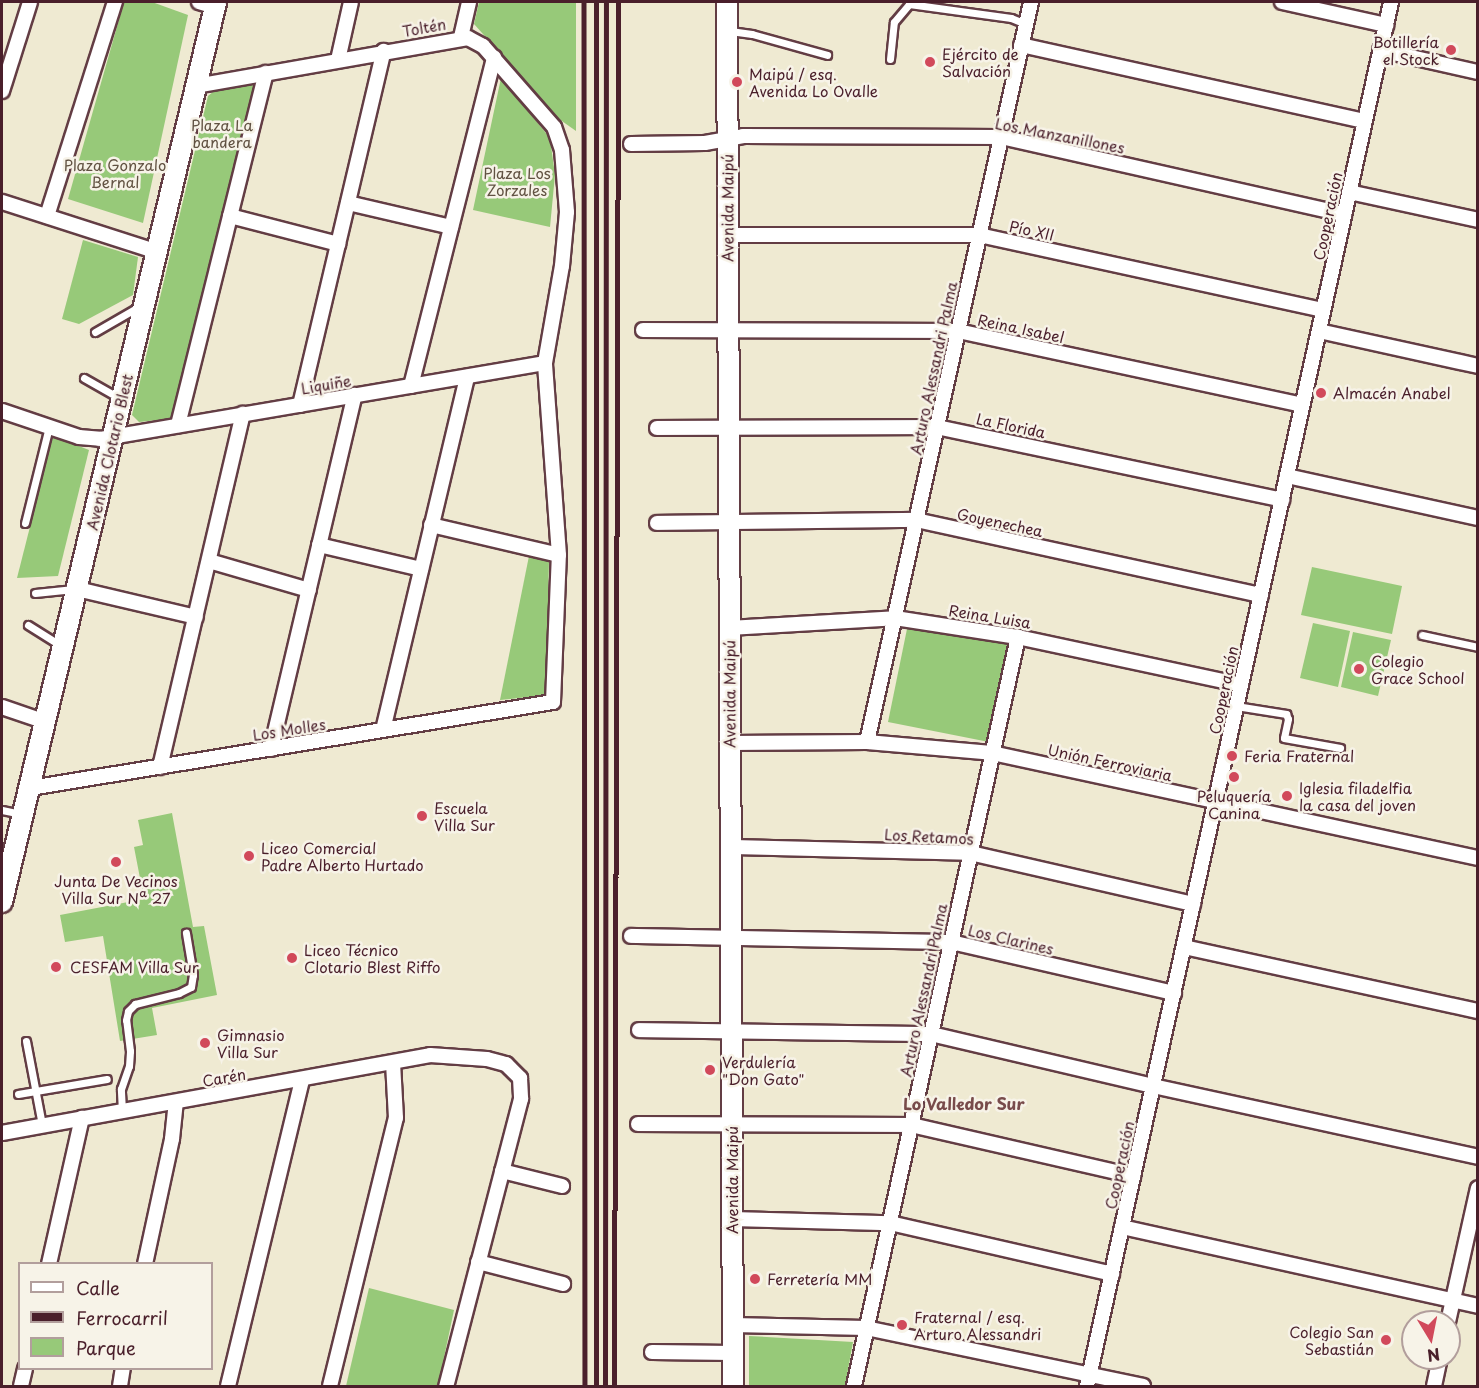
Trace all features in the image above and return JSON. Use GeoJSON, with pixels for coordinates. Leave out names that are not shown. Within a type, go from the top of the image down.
{"type":"FeatureCollection","features":[{"type":"Feature","properties":{"kind":"main road","name":"Avenida Maipú"},"geometry":{"type":"LineString","coordinates":[[727,2],[733,1386]]}},
{"type":"Feature","properties":{"kind":"main road","name":"Avenida Clotario Blest"},"geometry":{"type":"LineString","coordinates":[[2,902],[158,252],[196,86],[210,3]]}},
{"type":"Feature","properties":{"kind":"street"},"geometry":{"type":"LineString","coordinates":[[2,91],[30,2]]}},
{"type":"Feature","properties":{"kind":"street"},"geometry":{"type":"LineString","coordinates":[[46,216],[115,2]]}},
{"type":"Feature","properties":{"kind":"street"},"geometry":{"type":"LineString","coordinates":[[338,60],[351,2]]}},
{"type":"Feature","properties":{"kind":"street"},"geometry":{"type":"LineString","coordinates":[[460,37],[469,2]]}},
{"type":"Feature","properties":{"kind":"street","name":"Arturo Alessandri Palma"},"geometry":{"type":"LineString","coordinates":[[867,742],[1031,2]]}},
{"type":"Feature","properties":{"kind":"street"},"geometry":{"type":"LineString","coordinates":[[1282,2],[1386,25]]}},
{"type":"Feature","properties":{"kind":"street","name":"Cooperación"},"geometry":{"type":"LineString","coordinates":[[1088,1381],[1391,2]]}},
{"type":"Feature","properties":{"kind":"street","name":"Toltén"},"geometry":{"type":"LineString","coordinates":[[196,86],[460,37],[476,41],[494,57],[554,127],[559,138],[565,166],[567,212],[562,266],[546,363],[559,555],[553,702]]}},
{"type":"Feature","properties":{"kind":"street"},"geometry":{"type":"LineString","coordinates":[[1022,45],[1365,121]]}},
{"type":"Feature","properties":{"kind":"street"},"geometry":{"type":"LineString","coordinates":[[1380,50],[1478,72]]}},
{"type":"Feature","properties":{"kind":"street"},"geometry":{"type":"LineString","coordinates":[[300,405],[384,51]]}},
{"type":"Feature","properties":{"kind":"street"},"geometry":{"type":"LineString","coordinates":[[411,386],[494,57]]}},
{"type":"Feature","properties":{"kind":"street"},"geometry":{"type":"LineString","coordinates":[[178,425],[266,73]]}},
{"type":"Feature","properties":{"kind":"street","name":"Los Manzanillones"},"geometry":{"type":"LineString","coordinates":[[631,144],[705,143],[727,137],[1001,137],[1344,214]]}},
{"type":"Feature","properties":{"kind":"street"},"geometry":{"type":"LineString","coordinates":[[1349,192],[1478,220]]}},
{"type":"Feature","properties":{"kind":"street"},"geometry":{"type":"LineString","coordinates":[[2,202],[158,252]]}},
{"type":"Feature","properties":{"kind":"street"},"geometry":{"type":"LineString","coordinates":[[348,203],[451,227]]}},
{"type":"Feature","properties":{"kind":"street"},"geometry":{"type":"LineString","coordinates":[[230,216],[338,244]]}},
{"type":"Feature","properties":{"kind":"street","name":"Pío XII"},"geometry":{"type":"LineString","coordinates":[[728,235],[979,235],[1323,310]]}},
{"type":"Feature","properties":{"kind":"street","name":"Reina Isabel"},"geometry":{"type":"LineString","coordinates":[[643,330],[958,331],[1302,405]]}},
{"type":"Feature","properties":{"kind":"street"},"geometry":{"type":"LineString","coordinates":[[1319,331],[1478,366]]}},
{"type":"Feature","properties":{"kind":"street","name":"Liquiñe"},"geometry":{"type":"LineString","coordinates":[[2,411],[86,438],[112,437],[546,363]]}},
{"type":"Feature","properties":{"kind":"street"},"geometry":{"type":"LineString","coordinates":[[383,730],[466,376]]}},
{"type":"Feature","properties":{"kind":"street"},"geometry":{"type":"LineString","coordinates":[[271,748],[355,395]]}},
{"type":"Feature","properties":{"kind":"street"},"geometry":{"type":"LineString","coordinates":[[160,767],[243,414]]}},
{"type":"Feature","properties":{"kind":"street","name":"La Florida"},"geometry":{"type":"LineString","coordinates":[[657,429],[937,427],[1282,500]]}},
{"type":"Feature","properties":{"kind":"street"},"geometry":{"type":"LineString","coordinates":[[1287,476],[1478,518]]}},
{"type":"Feature","properties":{"kind":"street","name":"Goyenechea"},"geometry":{"type":"LineString","coordinates":[[657,523],[729,524],[916,520],[1261,595]]}},
{"type":"Feature","properties":{"kind":"street"},"geometry":{"type":"LineString","coordinates":[[431,525],[559,555]]}},
{"type":"Feature","properties":{"kind":"street"},"geometry":{"type":"LineString","coordinates":[[320,545],[421,569]]}},
{"type":"Feature","properties":{"kind":"street"},"geometry":{"type":"LineString","coordinates":[[209,561],[309,590]]}},
{"type":"Feature","properties":{"kind":"street"},"geometry":{"type":"LineString","coordinates":[[77,589],[196,617]]}},
{"type":"Feature","properties":{"kind":"street","name":"Reina Luisa"},"geometry":{"type":"LineString","coordinates":[[729,628],[895,618],[1018,637],[1241,685]]}},
{"type":"Feature","properties":{"kind":"street","name":"Arturo Alessandri Palma"},"geometry":{"type":"LineString","coordinates":[[854,1386],[1018,637]]}},
{"type":"Feature","properties":{"kind":"street","name":"Los Molles"},"geometry":{"type":"LineString","coordinates":[[30,788],[553,702]]}},
{"type":"Feature","properties":{"kind":"street"},"geometry":{"type":"LineString","coordinates":[[2,707],[46,722]]}},
{"type":"Feature","properties":{"kind":"street","name":"Unión Ferroviaria"},"geometry":{"type":"LineString","coordinates":[[730,743],[867,742],[992,753],[1478,858]]}},
{"type":"Feature","properties":{"kind":"street","name":"Los Retamos"},"geometry":{"type":"LineString","coordinates":[[730,847],[970,853],[1193,904]]}},
{"type":"Feature","properties":{"kind":"street","name":"Los Clarines"},"geometry":{"type":"LineString","coordinates":[[631,936],[951,942],[1174,993]]}},
{"type":"Feature","properties":{"kind":"street"},"geometry":{"type":"LineString","coordinates":[[1184,947],[1478,1011]]}},
{"type":"Feature","properties":{"kind":"street"},"geometry":{"type":"LineString","coordinates":[[639,1030],[931,1034],[1153,1086],[1478,1157]]}},
{"type":"Feature","properties":{"kind":"street","name":"Carén"},"geometry":{"type":"LineString","coordinates":[[2,1133],[441,1055],[487,1059],[512,1067],[522,1084],[521,1099],[446,1386]]}},
{"type":"Feature","properties":{"kind":"street"},"geometry":{"type":"LineString","coordinates":[[330,1386],[396,1118],[393,1063]]}},
{"type":"Feature","properties":{"kind":"street"},"geometry":{"type":"LineString","coordinates":[[228,1386],[302,1080]]}},
{"type":"Feature","properties":{"kind":"street"},"geometry":{"type":"LineString","coordinates":[[146,1262],[172,1139],[176,1102]]}},
{"type":"Feature","properties":{"kind":"street"},"geometry":{"type":"LineString","coordinates":[[49,1262],[82,1118]]}},
{"type":"Feature","properties":{"kind":"street"},"geometry":{"type":"LineString","coordinates":[[638,1124],[911,1125],[1133,1176]]}},
{"type":"Feature","properties":{"kind":"street"},"geometry":{"type":"LineString","coordinates":[[502,1171],[562,1186]]}},
{"type":"Feature","properties":{"kind":"street"},"geometry":{"type":"LineString","coordinates":[[1451,1310],[1478,1188]]}},
{"type":"Feature","properties":{"kind":"street"},"geometry":{"type":"LineString","coordinates":[[732,1219],[890,1223],[1112,1274]]}},
{"type":"Feature","properties":{"kind":"street"},"geometry":{"type":"LineString","coordinates":[[1122,1227],[1478,1306]]}},
{"type":"Feature","properties":{"kind":"street"},"geometry":{"type":"LineString","coordinates":[[478,1262],[563,1284]]}},
{"type":"Feature","properties":{"kind":"street"},"geometry":{"type":"LineString","coordinates":[[733,1324],[866,1328],[1088,1381],[1143,1386]]}},
{"type":"Feature","properties":{"kind":"street"},"geometry":{"type":"LineString","coordinates":[[652,1352],[732,1353]]}},
{"type":"Feature","properties":{"kind":"street"},"geometry":{"type":"LineString","coordinates":[[21,1386],[25,1370]]}},
{"type":"Feature","properties":{"kind":"street"},"geometry":{"type":"LineString","coordinates":[[120,1386],[123,1370]]}},
{"type":"Feature","properties":{"kind":"street"},"geometry":{"type":"LineString","coordinates":[[1434,1386],[1437,1370]]}},
{"type":"Feature","properties":{"kind":"lane"},"geometry":{"type":"LineString","coordinates":[[890,59],[894,22],[909,4],[1011,18],[1026,24]]}},
{"type":"Feature","properties":{"kind":"lane"},"geometry":{"type":"LineString","coordinates":[[727,31],[752,33],[827,55]]}},
{"type":"Feature","properties":{"kind":"lane"},"geometry":{"type":"LineString","coordinates":[[95,332],[145,303]]}},
{"type":"Feature","properties":{"kind":"lane"},"geometry":{"type":"LineString","coordinates":[[84,378],[121,399]]}},
{"type":"Feature","properties":{"kind":"lane"},"geometry":{"type":"LineString","coordinates":[[25,523],[49,427]]}},
{"type":"Feature","properties":{"kind":"lane"},"geometry":{"type":"LineString","coordinates":[[35,593],[77,589]]}},
{"type":"Feature","properties":{"kind":"lane"},"geometry":{"type":"LineString","coordinates":[[28,625],[63,647]]}},
{"type":"Feature","properties":{"kind":"lane"},"geometry":{"type":"LineString","coordinates":[[1422,635],[1478,646]]}},
{"type":"Feature","properties":{"kind":"lane"},"geometry":{"type":"LineString","coordinates":[[1236,706],[1286,714],[1288,719],[1284,738],[1340,748]]}},
{"type":"Feature","properties":{"kind":"lane"},"geometry":{"type":"LineString","coordinates":[[2,810],[23,815]]}},
{"type":"Feature","properties":{"kind":"lane"},"geometry":{"type":"LineString","coordinates":[[122,1111],[121,1089],[129,1066],[130,1051],[126,1020],[128,1011],[135,1004],[179,993],[191,987],[193,975],[186,933]]}},
{"type":"Feature","properties":{"kind":"lane"},"geometry":{"type":"LineString","coordinates":[[26,1041],[42,1125]]}},
{"type":"Feature","properties":{"kind":"lane"},"geometry":{"type":"LineString","coordinates":[[18,1094],[107,1079]]}},
{"type":"Feature","properties":{"kind":"green space","name":"Plaza Gonzalo Bernal"},"geometry":{"type":"Polygon","coordinates":[[[124,2],[152,2],[188,15],[143,223],[68,199],[124,2]]]}},
{"type":"Feature","properties":{"kind":"green space"},"geometry":{"type":"Polygon","coordinates":[[[479,2],[576,2],[576,131],[559,119],[474,24],[479,2]]]}},
{"type":"Feature","properties":{"kind":"green space","name":"Plaza Los Zorzales"},"geometry":{"type":"Polygon","coordinates":[[[501,78],[550,138],[555,175],[550,227],[473,210],[501,78]]]}},
{"type":"Feature","properties":{"kind":"green space","name":"Plaza La bandera"},"geometry":{"type":"Polygon","coordinates":[[[257,83],[177,418],[139,422],[132,415],[208,96],[214,91],[257,83]]]}},
{"type":"Feature","properties":{"kind":"green space"},"geometry":{"type":"Polygon","coordinates":[[[83,240],[138,257],[133,295],[79,324],[62,319],[83,240]]]}},
{"type":"Feature","properties":{"kind":"green space"},"geometry":{"type":"Polygon","coordinates":[[[53,436],[89,450],[58,576],[17,578],[53,436]]]}},
{"type":"Feature","properties":{"kind":"green space"},"geometry":{"type":"Polygon","coordinates":[[[529,556],[549,560],[546,695],[500,700],[529,556]]]}},
{"type":"Feature","properties":{"kind":"green space"},"geometry":{"type":"Polygon","coordinates":[[[1312,567],[1402,586],[1392,634],[1301,615],[1312,567]]]}},
{"type":"Feature","properties":{"kind":"green space"},"geometry":{"type":"Polygon","coordinates":[[[1313,623],[1350,631],[1338,687],[1300,678],[1313,623]]]}},
{"type":"Feature","properties":{"kind":"green space"},"geometry":{"type":"Polygon","coordinates":[[[908,624],[1009,644],[989,742],[888,722],[908,624]]]}},
{"type":"Feature","properties":{"kind":"green space"},"geometry":{"type":"Polygon","coordinates":[[[1353,632],[1391,640],[1378,696],[1341,687],[1353,632]]]}},
{"type":"Feature","properties":{"kind":"green space"},"geometry":{"type":"Polygon","coordinates":[[[172,813],[193,927],[204,926],[217,995],[152,1008],[157,1035],[120,1041],[103,936],[65,942],[60,915],[144,899],[134,847],[143,845],[138,820],[172,813]]]}},
{"type":"Feature","properties":{"kind":"green space"},"geometry":{"type":"Polygon","coordinates":[[[369,1288],[454,1310],[438,1386],[346,1386],[369,1288]]]}},
{"type":"Feature","properties":{"kind":"green space"},"geometry":{"type":"Polygon","coordinates":[[[749,1336],[853,1342],[845,1386],[749,1386],[749,1336]]]}},
{"type":"Feature","properties":{"kind":"railway"},"geometry":{"type":"LineString","coordinates":[[584,2],[585,1386]]}},
{"type":"Feature","properties":{"kind":"railway"},"geometry":{"type":"LineString","coordinates":[[596,2],[596,1386]]}},
{"type":"Feature","properties":{"kind":"railway"},"geometry":{"type":"LineString","coordinates":[[605,1386],[606,2]]}},
{"type":"Feature","properties":{"kind":"railway"},"geometry":{"type":"LineString","coordinates":[[614,1386],[618,2]]}},
{"type":"Feature","properties":{"kind":"place","name":"Botillería el Stock"},"geometry":{"type":"Point","coordinates":[1451,50]}},
{"type":"Feature","properties":{"kind":"place","name":"Ejército de Salvación"},"geometry":{"type":"Point","coordinates":[930,62]}},
{"type":"Feature","properties":{"kind":"place","name":"Maipú / esq. Avenida Lo Ovalle"},"geometry":{"type":"Point","coordinates":[737,82]}},
{"type":"Feature","properties":{"kind":"place","name":"Almacén Anabel"},"geometry":{"type":"Point","coordinates":[1321,393]}},
{"type":"Feature","properties":{"kind":"place","name":"Colegio Grace School"},"geometry":{"type":"Point","coordinates":[1359,669]}},
{"type":"Feature","properties":{"kind":"place","name":"Feria Fraternal"},"geometry":{"type":"Point","coordinates":[1232,756]}},
{"type":"Feature","properties":{"kind":"place","name":"Peluquería Canina"},"geometry":{"type":"Point","coordinates":[1234,777]}},
{"type":"Feature","properties":{"kind":"place","name":"Iglesia filadelfia la casa del joven"},"geometry":{"type":"Point","coordinates":[1287,796]}},
{"type":"Feature","properties":{"kind":"place","name":"Escuela Villa Sur"},"geometry":{"type":"Point","coordinates":[422,816]}},
{"type":"Feature","properties":{"kind":"place","name":"Liceo Comercial Padre Alberto Hurtado"},"geometry":{"type":"Point","coordinates":[249,856]}},
{"type":"Feature","properties":{"kind":"place","name":"Junta De Vecinos Villa Sur Nª 27"},"geometry":{"type":"Point","coordinates":[116,862]}},
{"type":"Feature","properties":{"kind":"place","name":"Liceo Técnico Clotario Blest Riffo"},"geometry":{"type":"Point","coordinates":[292,958]}},
{"type":"Feature","properties":{"kind":"place","name":"CESFAM Villa Sur"},"geometry":{"type":"Point","coordinates":[56,967]}},
{"type":"Feature","properties":{"kind":"place","name":"Gimnasio Villa Sur"},"geometry":{"type":"Point","coordinates":[205,1043]}},
{"type":"Feature","properties":{"kind":"place","name":"Verdulería \"Don Gato\""},"geometry":{"type":"Point","coordinates":[710,1070]}},
{"type":"Feature","properties":{"kind":"place","name":"Ferretería MM"},"geometry":{"type":"Point","coordinates":[755,1279]}},
{"type":"Feature","properties":{"kind":"place","name":"Fraternal / esq. Arturo Alessandri"},"geometry":{"type":"Point","coordinates":[902,1325]}},
{"type":"Feature","properties":{"kind":"place","name":"Colegio San Sebastián"},"geometry":{"type":"Point","coordinates":[1386,1340]}},
{"type":"Feature","properties":{"kind":"district","name":"Lo Valledor Sur"},"geometry":{"type":"Point","coordinates":[964,1103]}}]}
